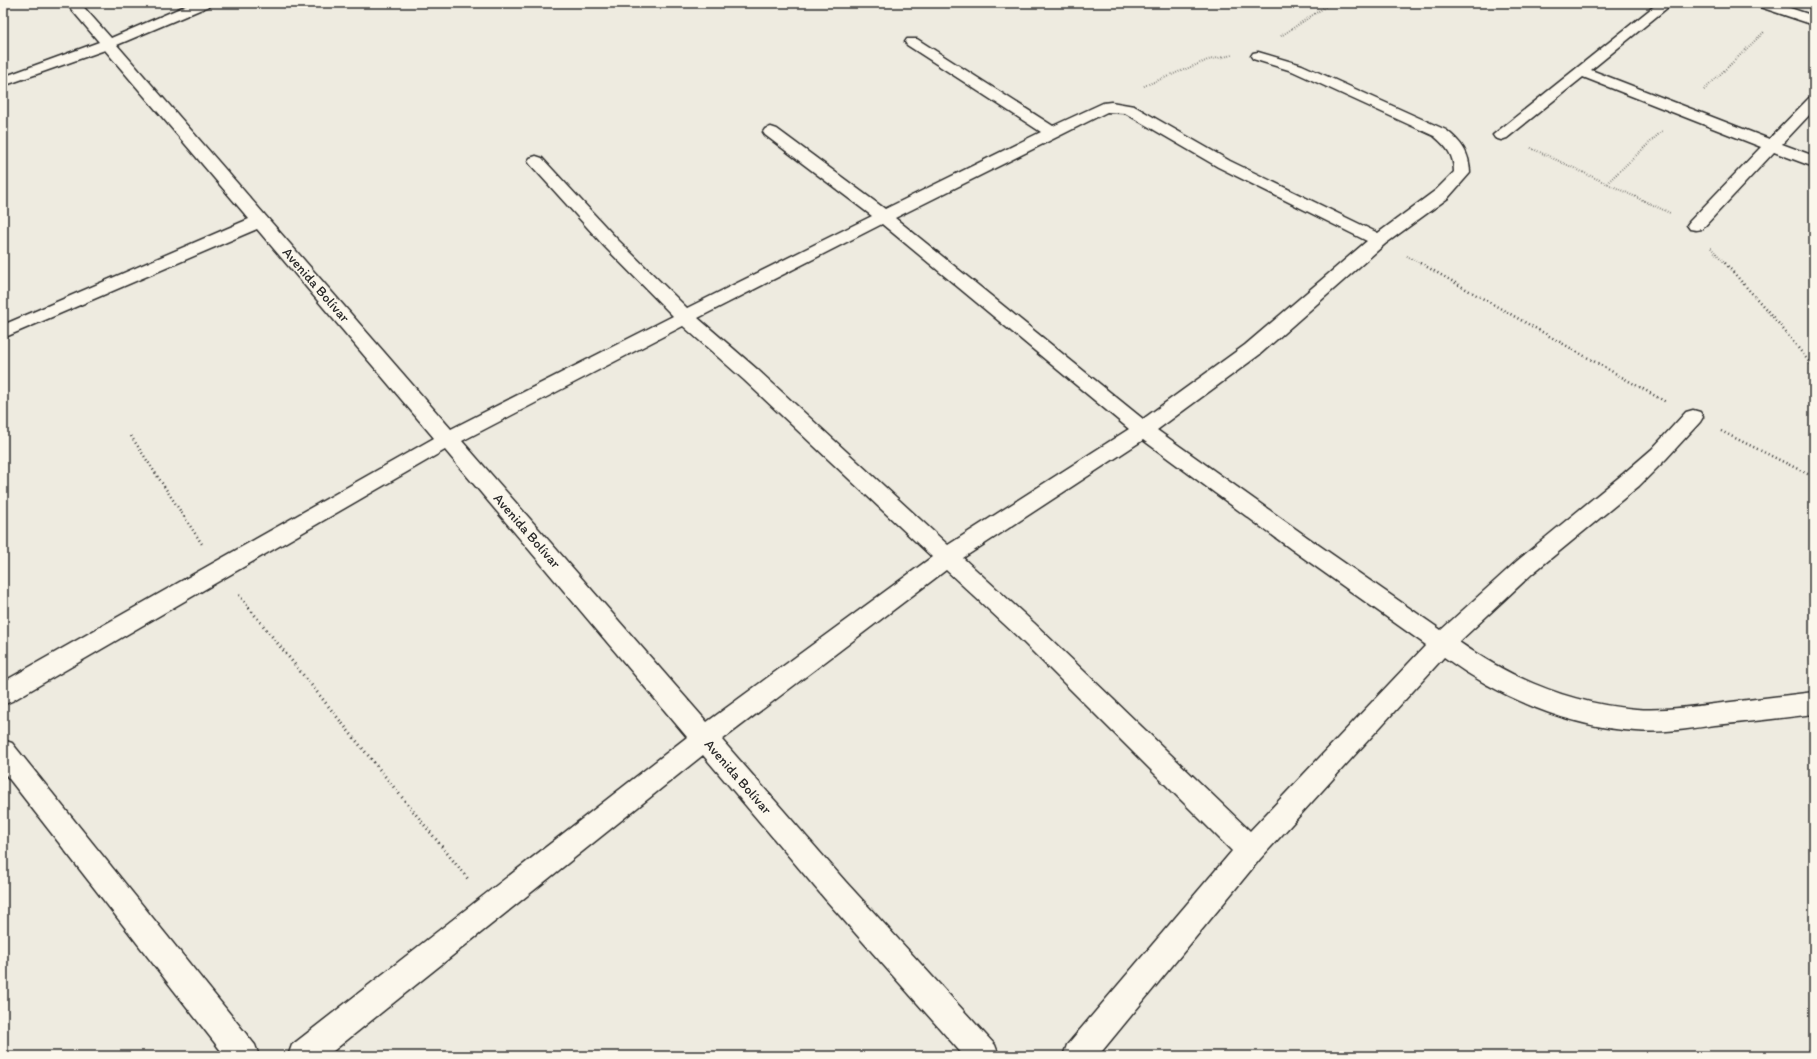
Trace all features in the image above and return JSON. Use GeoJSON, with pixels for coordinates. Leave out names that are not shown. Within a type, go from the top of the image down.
{"type":"FeatureCollection","features":[{"type":"Feature","properties":{"kind":"street","name":"Avenida Bolívar"},"geometry":{"type":"LineString","coordinates":[[73,3],[835,890],[984,1056]]}},
{"type":"Feature","properties":{"kind":"street"},"geometry":{"type":"LineString","coordinates":[[3,82],[108,44],[204,3]]}},
{"type":"Feature","properties":{"kind":"street"},"geometry":{"type":"LineString","coordinates":[[1501,135],[1666,3]]}},
{"type":"Feature","properties":{"kind":"street"},"geometry":{"type":"LineString","coordinates":[[1762,3],[1814,21]]}},
{"type":"Feature","properties":{"kind":"street"},"geometry":{"type":"LineString","coordinates":[[912,42],[1052,132]]}},
{"type":"Feature","properties":{"kind":"street"},"geometry":{"type":"LineString","coordinates":[[303,1056],[705,738],[947,558],[1143,430],[1252,350],[1378,240],[1442,194],[1462,173],[1462,162],[1458,151],[1451,142],[1440,133],[1297,68],[1279,61],[1258,56]]}},
{"type":"Feature","properties":{"kind":"street"},"geometry":{"type":"LineString","coordinates":[[1581,72],[1814,162]]}},
{"type":"Feature","properties":{"kind":"street"},"geometry":{"type":"LineString","coordinates":[[1696,225],[1814,100]]}},
{"type":"Feature","properties":{"kind":"street"},"geometry":{"type":"LineString","coordinates":[[3,694],[448,439],[685,317],[1052,132],[1103,108],[1120,107],[1137,112],[1178,139],[1224,164],[1378,240]]}},
{"type":"Feature","properties":{"kind":"street"},"geometry":{"type":"LineString","coordinates":[[771,132],[884,217],[1143,430],[1298,543],[1470,663],[1502,681],[1534,696],[1567,707],[1601,716],[1636,720],[1669,720],[1814,703]]}},
{"type":"Feature","properties":{"kind":"street"},"geometry":{"type":"LineString","coordinates":[[536,161],[610,243],[685,317],[751,375],[1026,630],[1250,850]]}},
{"type":"Feature","properties":{"kind":"street"},"geometry":{"type":"LineString","coordinates":[[3,332],[260,221]]}},
{"type":"Feature","properties":{"kind":"street"},"geometry":{"type":"LineString","coordinates":[[1078,1056],[1250,850],[1442,643],[1525,567],[1631,480],[1659,454],[1693,417]]}},
{"type":"Feature","properties":{"kind":"street"},"geometry":{"type":"LineString","coordinates":[[3,751],[244,1056]]}},
{"type":"Feature","properties":{"kind":"path"},"geometry":{"type":"LineString","coordinates":[[1120,107],[1139,89],[1208,60],[1229,56],[1258,56],[1286,32],[1331,3]]}},
{"type":"Feature","properties":{"kind":"path"},"geometry":{"type":"LineString","coordinates":[[1501,135],[1696,225],[1709,247],[1780,324],[1814,368]]}},
{"type":"Feature","properties":{"kind":"path"},"geometry":{"type":"LineString","coordinates":[[1378,240],[1693,417],[1814,477]]}},
{"type":"Feature","properties":{"kind":"path"},"geometry":{"type":"LineString","coordinates":[[131,436],[220,570],[491,907]]}}]}
